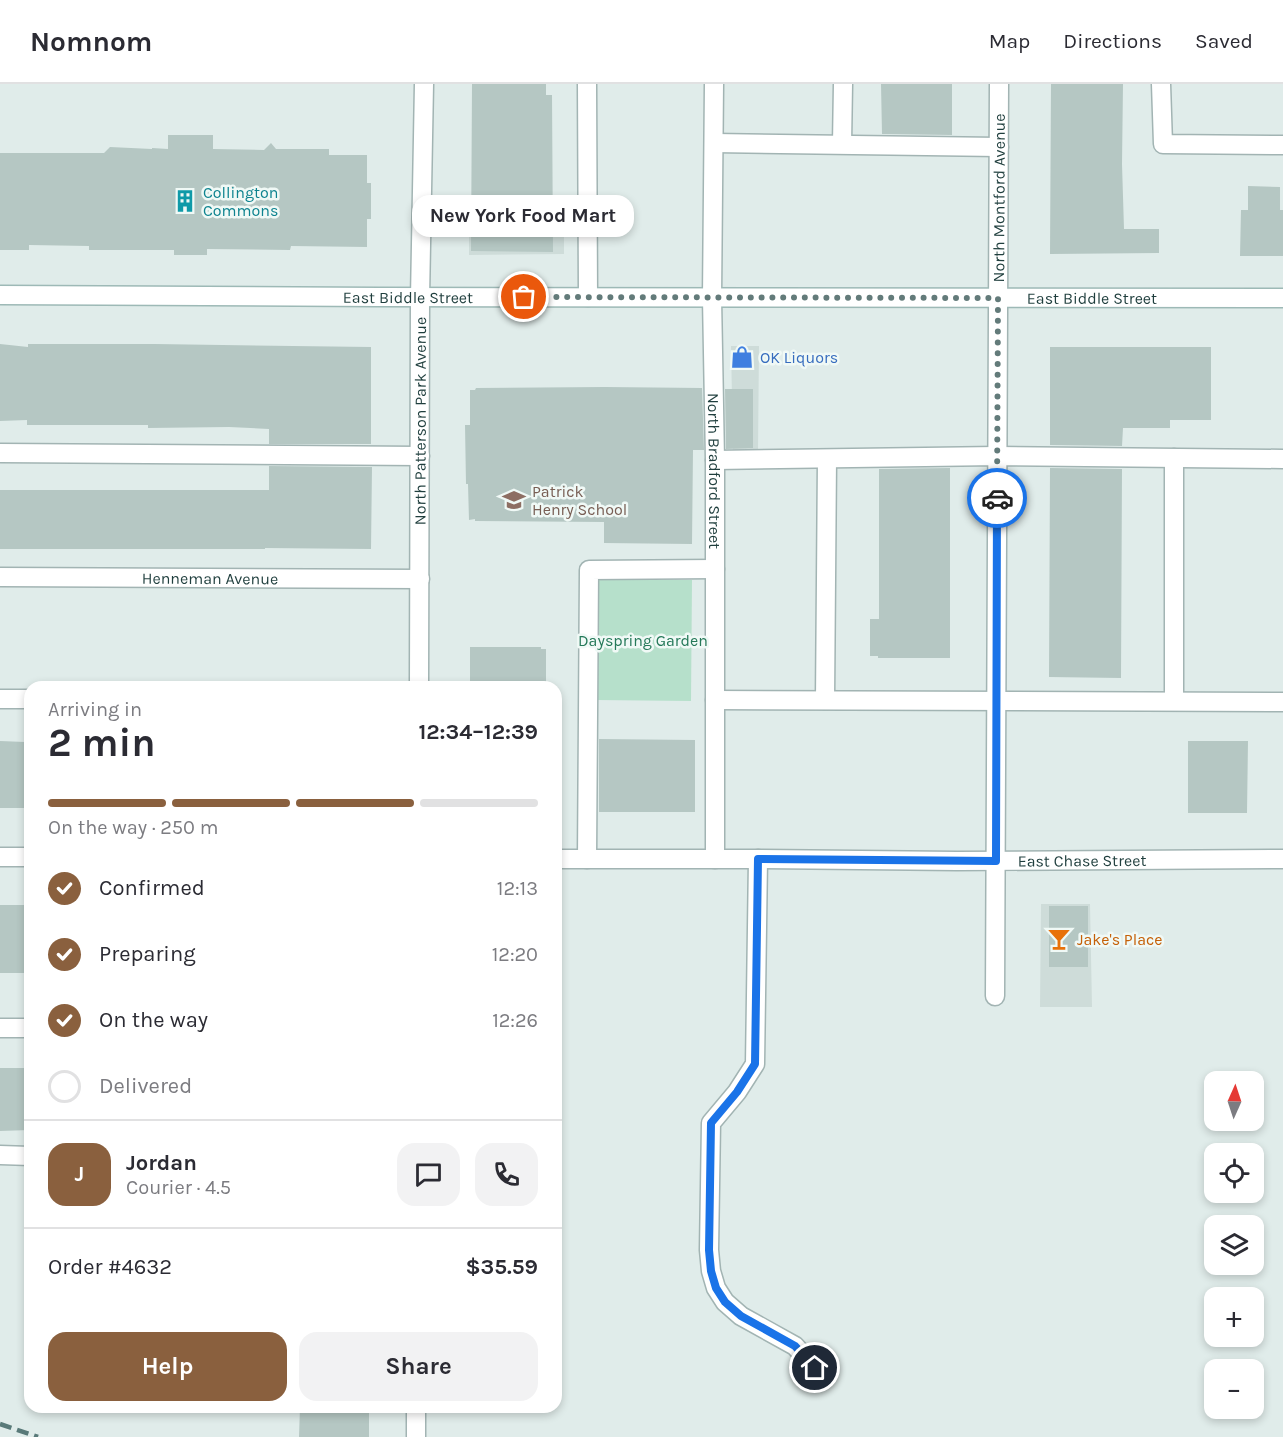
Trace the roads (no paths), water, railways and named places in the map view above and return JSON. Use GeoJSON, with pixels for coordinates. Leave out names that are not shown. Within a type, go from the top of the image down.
{"type":"FeatureCollection","features":[{"type":"Feature","properties":{"kind":"street","name":"North Patterson Park Avenue"},"geometry":{"type":"LineString","coordinates":[[419,681],[420,297],[424,84]]}},
{"type":"Feature","properties":{"kind":"street"},"geometry":{"type":"LineString","coordinates":[[587,84],[588,297]]}},
{"type":"Feature","properties":{"kind":"street","name":"North Bradford Street"},"geometry":{"type":"LineString","coordinates":[[714,84],[712,298],[715,460],[715,859]]}},
{"type":"Feature","properties":{"kind":"street"},"geometry":{"type":"LineString","coordinates":[[842,144],[843,84]]}},
{"type":"Feature","properties":{"kind":"street","name":"North Montford Avenue"},"geometry":{"type":"LineString","coordinates":[[995,996],[999,84]]}},
{"type":"Feature","properties":{"kind":"street"},"geometry":{"type":"LineString","coordinates":[[1161,84],[1163,144],[1283,145]]}},
{"type":"Feature","properties":{"kind":"street"},"geometry":{"type":"LineString","coordinates":[[714,143],[999,147]]}},
{"type":"Feature","properties":{"kind":"street","name":"East Biddle Street"},"geometry":{"type":"LineString","coordinates":[[0,295],[1283,298]]}},
{"type":"Feature","properties":{"kind":"street"},"geometry":{"type":"LineString","coordinates":[[0,453],[420,456]]}},
{"type":"Feature","properties":{"kind":"street"},"geometry":{"type":"LineString","coordinates":[[715,460],[997,456],[1283,459]]}},
{"type":"Feature","properties":{"kind":"street"},"geometry":{"type":"LineString","coordinates":[[1174,458],[1174,700]]}},
{"type":"Feature","properties":{"kind":"street"},"geometry":{"type":"LineString","coordinates":[[825,700],[827,459]]}},
{"type":"Feature","properties":{"kind":"street"},"geometry":{"type":"LineString","coordinates":[[587,859],[589,570],[715,569]]}},
{"type":"Feature","properties":{"kind":"street","name":"Henneman Avenue"},"geometry":{"type":"LineString","coordinates":[[0,577],[420,579]]}},
{"type":"Feature","properties":{"kind":"street"},"geometry":{"type":"LineString","coordinates":[[0,699],[24,699]]}},
{"type":"Feature","properties":{"kind":"street"},"geometry":{"type":"LineString","coordinates":[[715,700],[1283,702]]}},
{"type":"Feature","properties":{"kind":"street"},"geometry":{"type":"LineString","coordinates":[[0,857],[24,858]]}},
{"type":"Feature","properties":{"kind":"street","name":"East Chase Street"},"geometry":{"type":"LineString","coordinates":[[562,859],[996,861],[1283,859]]}},
{"type":"Feature","properties":{"kind":"street"},"geometry":{"type":"LineString","coordinates":[[758,859],[755,1064],[737,1092],[711,1123],[709,1250],[711,1271],[716,1288],[725,1302],[741,1316],[795,1346],[815,1368]]}},
{"type":"Feature","properties":{"kind":"street"},"geometry":{"type":"LineString","coordinates":[[0,1028],[24,1028]]}},
{"type":"Feature","properties":{"kind":"street"},"geometry":{"type":"LineString","coordinates":[[0,1155],[24,1155]]}},
{"type":"Feature","properties":{"kind":"street"},"geometry":{"type":"LineString","coordinates":[[416,1413],[416,1437]]}},
{"type":"Feature","properties":{"kind":"railway"},"geometry":{"type":"LineString","coordinates":[[0,1424],[38,1437]]}},
{"type":"Feature","properties":{"kind":"place","name":"Collington Commons"},"geometry":{"type":"Point","coordinates":[185,201]}},
{"type":"Feature","properties":{"kind":"place","name":"New York Food Mart"},"geometry":{"type":"Point","coordinates":[524,297]}},
{"type":"Feature","properties":{"kind":"place","name":"OK Liquors"},"geometry":{"type":"Point","coordinates":[742,357]}},
{"type":"Feature","properties":{"kind":"place","name":"Patrick Henry School"},"geometry":{"type":"Point","coordinates":[514,500]}},
{"type":"Feature","properties":{"kind":"place","name":"Jake's Place"},"geometry":{"type":"Point","coordinates":[1059,939]}},
{"type":"Feature","properties":{"kind":"park label","name":"Dayspring Garden"},"geometry":{"type":"Point","coordinates":[643,640]}}]}
